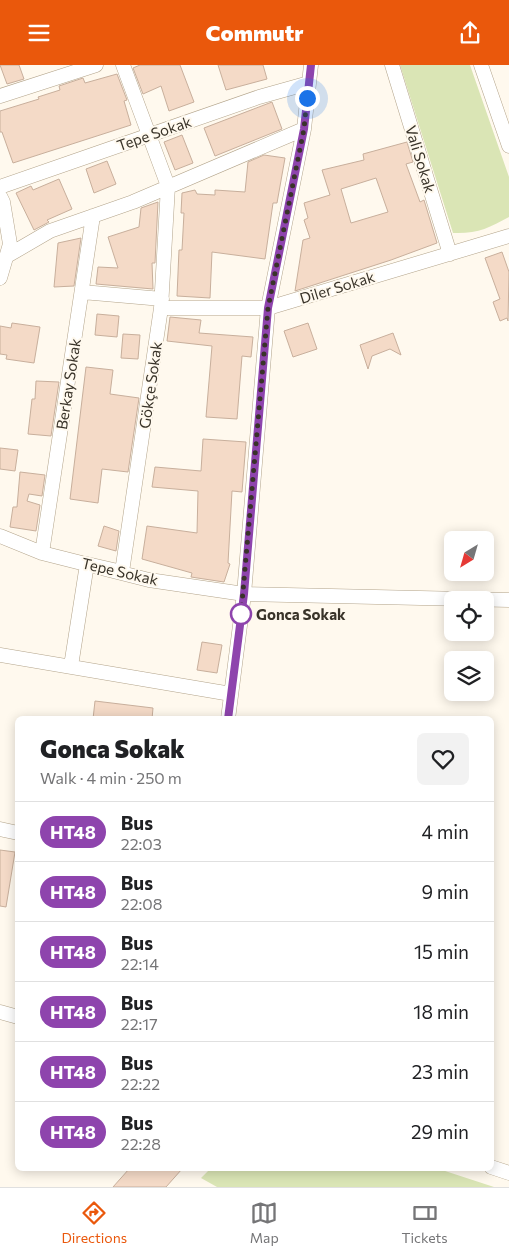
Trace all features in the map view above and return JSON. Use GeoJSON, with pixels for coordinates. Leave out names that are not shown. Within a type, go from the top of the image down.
{"type":"FeatureCollection","features":[{"type":"Feature","properties":{"kind":"street"},"geometry":{"type":"LineString","coordinates":[[0,97],[96,65]]}},
{"type":"Feature","properties":{"kind":"street","name":"Gökçe Sokak"},"geometry":{"type":"LineString","coordinates":[[122,572],[162,303],[168,186],[123,65]]}},
{"type":"Feature","properties":{"kind":"street"},"geometry":{"type":"LineString","coordinates":[[228,716],[244,594],[268,308],[304,129],[311,65]]}},
{"type":"Feature","properties":{"kind":"street","name":"Vali Sokak"},"geometry":{"type":"LineString","coordinates":[[392,65],[450,254]]}},
{"type":"Feature","properties":{"kind":"street"},"geometry":{"type":"LineString","coordinates":[[482,65],[506,127],[509,146]]}},
{"type":"Feature","properties":{"kind":"street","name":"Tepe Sokak"},"geometry":{"type":"LineString","coordinates":[[0,187],[259,97],[309,83]]}},
{"type":"Feature","properties":{"kind":"street"},"geometry":{"type":"LineString","coordinates":[[7,256],[50,231],[168,186],[304,129]]}},
{"type":"Feature","properties":{"kind":"street"},"geometry":{"type":"LineString","coordinates":[[0,196],[3,201],[10,244],[0,278]]}},
{"type":"Feature","properties":{"kind":"street","name":"Berkay Sokak"},"geometry":{"type":"LineString","coordinates":[[42,553],[93,216]]}},
{"type":"Feature","properties":{"kind":"street","name":"Diler Sokak"},"geometry":{"type":"LineString","coordinates":[[82,292],[162,303],[268,308],[509,236]]}},
{"type":"Feature","properties":{"kind":"street","name":"Tepe Sokak"},"geometry":{"type":"LineString","coordinates":[[0,536],[42,553],[149,579],[244,594],[509,600]]}},
{"type":"Feature","properties":{"kind":"street"},"geometry":{"type":"LineString","coordinates":[[71,666],[87,564],[122,572]]}},
{"type":"Feature","properties":{"kind":"street"},"geometry":{"type":"LineString","coordinates":[[0,655],[231,694]]}},
{"type":"Feature","properties":{"kind":"street"},"geometry":{"type":"LineString","coordinates":[[0,829],[15,832]]}},
{"type":"Feature","properties":{"kind":"street"},"geometry":{"type":"LineString","coordinates":[[0,1012],[15,1016]]}},
{"type":"Feature","properties":{"kind":"street"},"geometry":{"type":"LineString","coordinates":[[494,1168],[509,1173]]}},
{"type":"Feature","properties":{"kind":"green space"},"geometry":{"type":"Polygon","coordinates":[[[400,65],[470,65],[509,177],[509,217],[483,230],[453,233],[400,65]]]}},
{"type":"Feature","properties":{"kind":"green space"},"geometry":{"type":"Polygon","coordinates":[[[208,1171],[445,1171],[494,1187],[217,1187],[201,1178],[208,1171]]]}},
{"type":"Feature","properties":{"kind":"building"},"geometry":{"type":"Polygon","coordinates":[[[0,65],[19,65],[24,79],[7,84],[0,65]]]}},
{"type":"Feature","properties":{"kind":"building"},"geometry":{"type":"Polygon","coordinates":[[[140,65],[180,65],[194,102],[169,111],[161,86],[143,94],[133,68],[140,65]]]}},
{"type":"Feature","properties":{"kind":"building"},"geometry":{"type":"Polygon","coordinates":[[[218,65],[263,65],[267,79],[226,90],[218,65]]]}},
{"type":"Feature","properties":{"kind":"building"},"geometry":{"type":"Polygon","coordinates":[[[117,74],[127,100],[124,101],[131,125],[13,163],[2,132],[0,132],[0,111],[39,99],[38,97],[60,90],[59,86],[83,78],[85,83],[117,74]]]}},
{"type":"Feature","properties":{"kind":"building"},"geometry":{"type":"Polygon","coordinates":[[[272,102],[282,129],[215,156],[204,128],[272,102]]]}},
{"type":"Feature","properties":{"kind":"building"},"geometry":{"type":"Polygon","coordinates":[[[182,135],[193,163],[175,170],[164,142],[182,135]]]}},
{"type":"Feature","properties":{"kind":"building"},"geometry":{"type":"Polygon","coordinates":[[[407,142],[413,162],[406,164],[420,202],[424,200],[437,243],[295,291],[303,240],[310,238],[304,220],[308,218],[304,203],[330,195],[322,170],[364,160],[363,154],[407,142]],[[376,178],[341,189],[351,223],[388,212],[376,178]]]}},
{"type":"Feature","properties":{"kind":"building"},"geometry":{"type":"Polygon","coordinates":[[[264,155],[285,158],[277,203],[273,203],[265,259],[212,252],[210,298],[177,296],[179,250],[182,250],[184,213],[181,213],[182,193],[195,190],[197,194],[215,195],[215,190],[245,192],[248,162],[264,155]]]}},
{"type":"Feature","properties":{"kind":"building"},"geometry":{"type":"Polygon","coordinates":[[[107,161],[116,184],[94,193],[86,169],[107,161]]]}},
{"type":"Feature","properties":{"kind":"building"},"geometry":{"type":"Polygon","coordinates":[[[59,179],[72,209],[47,220],[49,222],[34,230],[16,193],[31,186],[33,190],[59,179]]]}},
{"type":"Feature","properties":{"kind":"building"},"geometry":{"type":"Polygon","coordinates":[[[158,202],[155,263],[152,263],[153,289],[96,284],[98,267],[118,268],[108,237],[139,227],[141,208],[158,202]]]}},
{"type":"Feature","properties":{"kind":"building"},"geometry":{"type":"Polygon","coordinates":[[[81,238],[74,286],[54,287],[58,243],[81,238]]]}},
{"type":"Feature","properties":{"kind":"building"},"geometry":{"type":"Polygon","coordinates":[[[502,252],[509,272],[508,321],[507,318],[500,321],[493,302],[500,299],[485,258],[502,252]]]}},
{"type":"Feature","properties":{"kind":"building"},"geometry":{"type":"Polygon","coordinates":[[[97,314],[119,316],[117,337],[95,335],[97,314]]]}},
{"type":"Feature","properties":{"kind":"building"},"geometry":{"type":"Polygon","coordinates":[[[170,317],[201,320],[199,333],[253,337],[251,357],[242,356],[237,419],[206,417],[212,346],[167,341],[170,317]]]}},
{"type":"Feature","properties":{"kind":"building"},"geometry":{"type":"Polygon","coordinates":[[[12,323],[40,327],[34,363],[6,359],[7,355],[0,354],[0,326],[11,328],[12,323]]]}},
{"type":"Feature","properties":{"kind":"building"},"geometry":{"type":"Polygon","coordinates":[[[308,323],[317,349],[293,357],[284,331],[308,323]]]}},
{"type":"Feature","properties":{"kind":"building"},"geometry":{"type":"Polygon","coordinates":[[[393,333],[401,355],[390,349],[372,356],[368,369],[360,345],[393,333]]]}},
{"type":"Feature","properties":{"kind":"building"},"geometry":{"type":"Polygon","coordinates":[[[123,334],[140,335],[138,359],[121,358],[123,334]]]}},
{"type":"Feature","properties":{"kind":"building"},"geometry":{"type":"Polygon","coordinates":[[[86,367],[113,370],[110,394],[139,398],[128,472],[102,469],[98,503],[70,499],[86,367]]]}},
{"type":"Feature","properties":{"kind":"building"},"geometry":{"type":"Polygon","coordinates":[[[36,381],[59,382],[51,436],[28,434],[32,399],[35,399],[36,381]]]}},
{"type":"Feature","properties":{"kind":"building"},"geometry":{"type":"Polygon","coordinates":[[[203,439],[246,442],[242,492],[232,491],[228,563],[230,564],[224,582],[191,577],[192,573],[142,559],[147,526],[197,533],[198,491],[152,487],[155,467],[201,471],[203,439]]]}},
{"type":"Feature","properties":{"kind":"building"},"geometry":{"type":"Polygon","coordinates":[[[0,448],[18,450],[15,471],[0,469],[0,448]]]}},
{"type":"Feature","properties":{"kind":"building"},"geometry":{"type":"Polygon","coordinates":[[[20,472],[45,475],[42,496],[29,494],[27,501],[40,505],[36,531],[10,527],[13,507],[17,507],[20,472]]]}},
{"type":"Feature","properties":{"kind":"building"},"geometry":{"type":"Polygon","coordinates":[[[104,526],[119,531],[116,551],[98,546],[104,526]]]}},
{"type":"Feature","properties":{"kind":"building"},"geometry":{"type":"Polygon","coordinates":[[[202,642],[222,645],[217,673],[197,670],[202,642]]]}},
{"type":"Feature","properties":{"kind":"building"},"geometry":{"type":"Polygon","coordinates":[[[95,701],[153,708],[152,716],[93,716],[95,701]]]}},
{"type":"Feature","properties":{"kind":"building"},"geometry":{"type":"Polygon","coordinates":[[[0,850],[15,852],[6,907],[0,906],[0,850]]]}},
{"type":"Feature","properties":{"kind":"building"},"geometry":{"type":"Polygon","coordinates":[[[127,1171],[180,1171],[166,1187],[113,1187],[127,1171]]]}},
{"type":"Feature","properties":{"kind":"bus line","name":"HT48"},"geometry":{"type":"LineString","coordinates":[[228,716],[244,594],[257,418],[268,308],[304,129],[311,65]]}},
{"type":"Feature","properties":{"kind":"place","name":"Gonca Sokak"},"geometry":{"type":"Point","coordinates":[241,614]}},
{"type":"Feature","properties":{"kind":"route"},"geometry":{"type":"LineString","coordinates":[[241,614],[268,308],[304,129],[307,98]]}}]}
